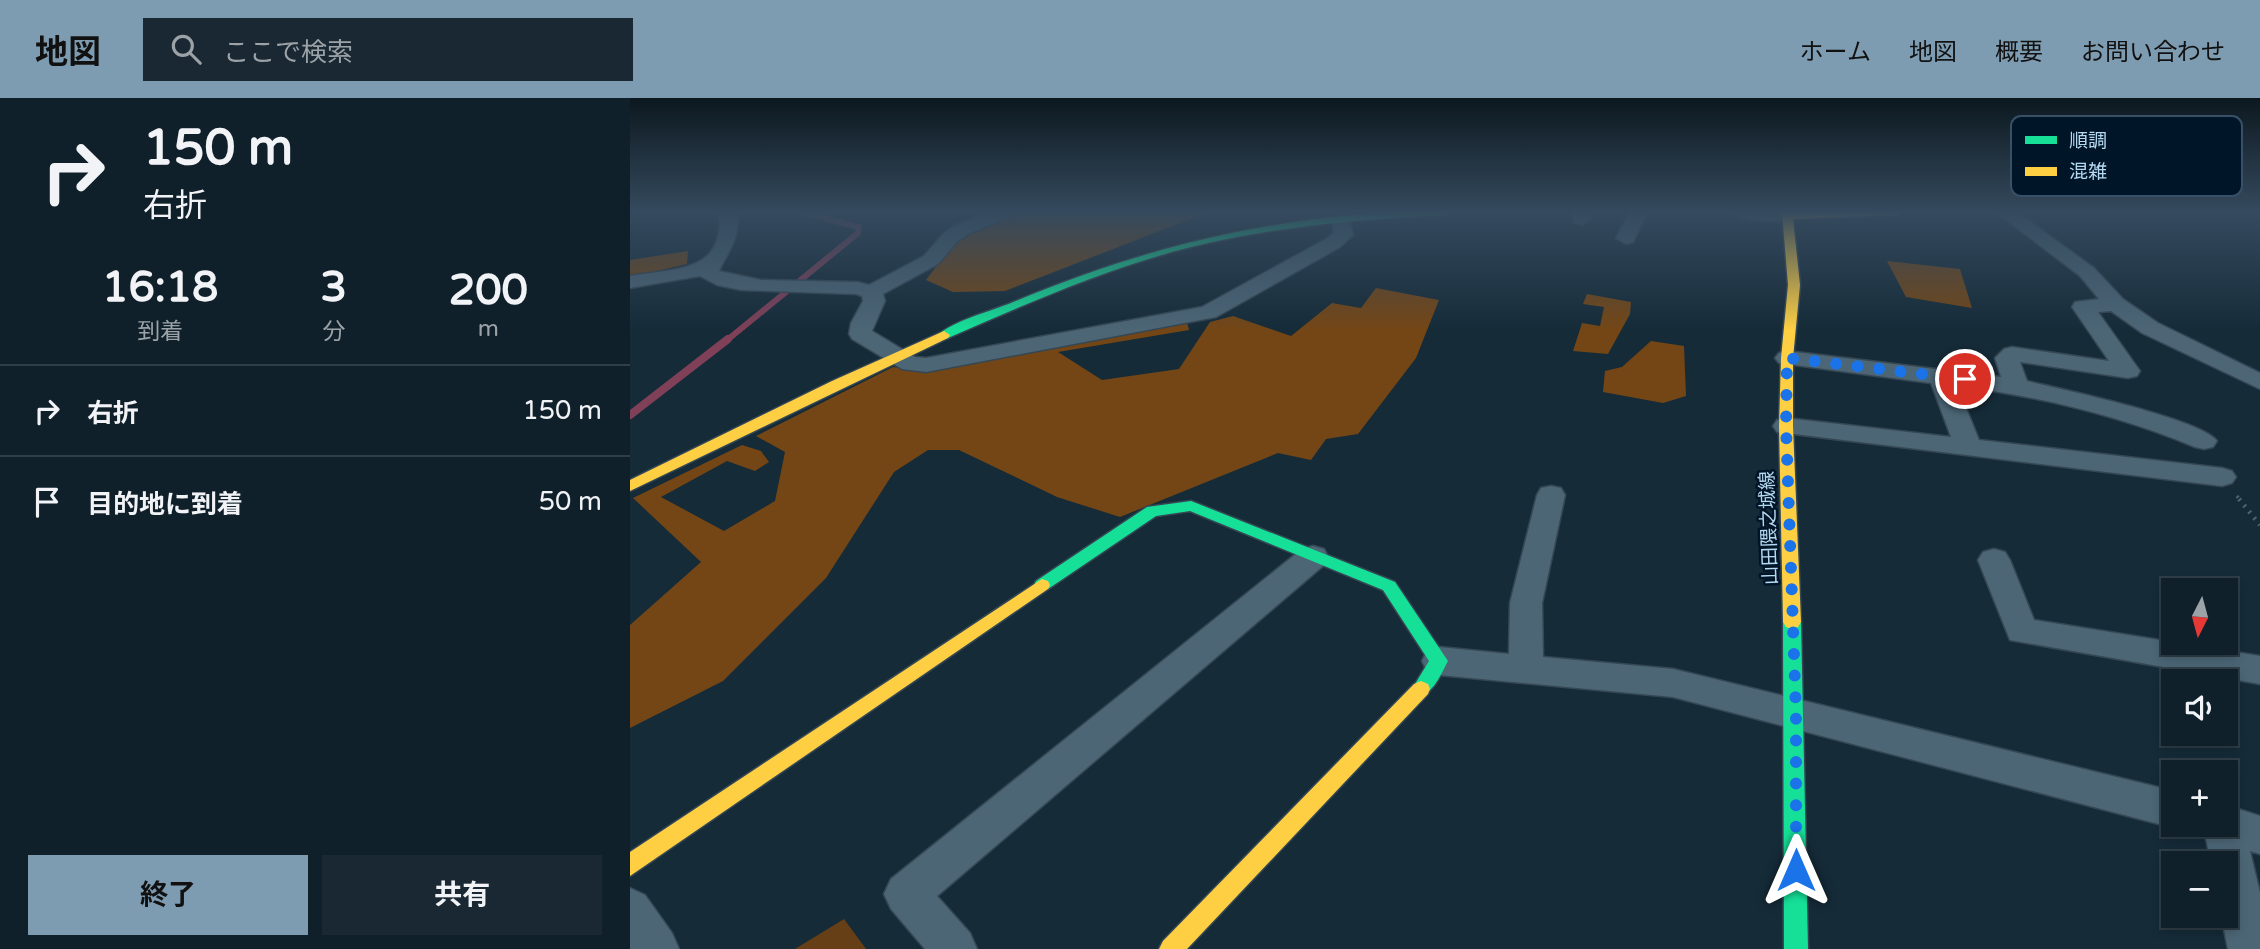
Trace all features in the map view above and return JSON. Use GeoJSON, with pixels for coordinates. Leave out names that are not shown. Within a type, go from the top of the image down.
{"type":"FeatureCollection","features":[{"type":"Feature","properties":{"kind":"street"},"geometry":{"type":"LineString","coordinates":[[630,282],[708,267],[720,252]]}},
{"type":"Feature","properties":{"kind":"street"},"geometry":{"type":"LineString","coordinates":[[708,267],[710,275],[718,279],[859,288],[871,292],[931,260],[938,252]]}},
{"type":"Feature","properties":{"kind":"street"},"geometry":{"type":"LineString","coordinates":[[630,486],[894,355],[1125,263],[1164,252]]}},
{"type":"Feature","properties":{"kind":"street"},"geometry":{"type":"LineString","coordinates":[[871,292],[874,301],[862,323],[860,334],[910,363],[926,365],[1208,312],[1317,252]]}},
{"type":"Feature","properties":{"kind":"street","name":"山田隈之城線"},"geometry":{"type":"LineString","coordinates":[[1791,252],[1794,285],[1787,358],[1786,426],[1796,713],[1796,949]]}},
{"type":"Feature","properties":{"kind":"street"},"geometry":{"type":"LineString","coordinates":[[2059,252],[2087,272],[2115,304],[2150,328],[2260,382]]}},
{"type":"Feature","properties":{"kind":"street"},"geometry":{"type":"LineString","coordinates":[[2016,386],[2007,358],[2012,354],[2128,372],[2083,307],[2115,304]]}},
{"type":"Feature","properties":{"kind":"street"},"geometry":{"type":"LineString","coordinates":[[1787,358],[2016,386],[2126,413],[2204,441]]}},
{"type":"Feature","properties":{"kind":"street"},"geometry":{"type":"LineString","coordinates":[[1940,375],[1969,448]]}},
{"type":"Feature","properties":{"kind":"street"},"geometry":{"type":"LineString","coordinates":[[1786,426],[2222,477]]}},
{"type":"Feature","properties":{"kind":"street"},"geometry":{"type":"LineString","coordinates":[[1526,668],[1527,603],[1551,495]]}},
{"type":"Feature","properties":{"kind":"street"},"geometry":{"type":"LineString","coordinates":[[630,865],[1152,511],[1191,506],[1389,586],[1439,661]]}},
{"type":"Feature","properties":{"kind":"street"},"geometry":{"type":"LineString","coordinates":[[954,949],[906,894],[1313,557]]}},
{"type":"Feature","properties":{"kind":"street"},"geometry":{"type":"LineString","coordinates":[[1994,560],[2022,631],[2260,670]]}},
{"type":"Feature","properties":{"kind":"street"},"geometry":{"type":"LineString","coordinates":[[1439,661],[1673,683],[2161,807]]}},
{"type":"Feature","properties":{"kind":"street"},"geometry":{"type":"LineString","coordinates":[[1171,949],[1416,697],[1439,661]]}},
{"type":"Feature","properties":{"kind":"street"},"geometry":{"type":"LineString","coordinates":[[2238,828],[2260,835]]}},
{"type":"Feature","properties":{"kind":"street"},"geometry":{"type":"LineString","coordinates":[[2227,837],[2252,949]]}},
{"type":"Feature","properties":{"kind":"street"},"geometry":{"type":"LineString","coordinates":[[630,910],[656,949]]}},
{"type":"Feature","properties":{"kind":"shaded area"},"geometry":{"type":"Polygon","coordinates":[[[688,252],[687,264],[630,277],[630,260],[688,252]]]}},
{"type":"Feature","properties":{"kind":"shaded area"},"geometry":{"type":"Polygon","coordinates":[[[947,252],[1106,252],[1005,291],[953,292],[926,280],[947,252]]]}},
{"type":"Feature","properties":{"kind":"shaded area"},"geometry":{"type":"Polygon","coordinates":[[[1887,261],[1960,269],[1972,308],[1906,297],[1887,261]]]}},
{"type":"Feature","properties":{"kind":"shaded area"},"geometry":{"type":"Polygon","coordinates":[[[1376,288],[1439,300],[1416,358],[1358,434],[1326,439],[1311,460],[1278,453],[1120,517],[1057,497],[959,450],[928,450],[894,472],[826,578],[723,681],[630,728],[630,625],[701,562],[633,498],[742,445],[761,451],[769,462],[755,471],[727,461],[661,497],[724,531],[775,501],[785,452],[756,436],[893,367],[918,370],[1187,322],[1189,330],[1058,352],[1102,380],[1179,369],[1210,322],[1233,316],[1291,336],[1332,303],[1361,308],[1376,288]]]}},
{"type":"Feature","properties":{"kind":"shaded area"},"geometry":{"type":"Polygon","coordinates":[[[1587,294],[1631,302],[1630,314],[1608,354],[1573,351],[1582,323],[1600,326],[1604,307],[1583,304],[1587,294]]]}},
{"type":"Feature","properties":{"kind":"shaded area"},"geometry":{"type":"Polygon","coordinates":[[[1651,341],[1684,346],[1686,396],[1663,403],[1603,392],[1605,371],[1622,367],[1651,341]]]}},
{"type":"Feature","properties":{"kind":"shaded area"},"geometry":{"type":"Polygon","coordinates":[[[844,919],[866,949],[795,949],[844,919]]]}},
{"type":"Feature","properties":{"kind":"waterway"},"geometry":{"type":"LineString","coordinates":[[726,341],[835,252]]}},
{"type":"Feature","properties":{"kind":"waterway"},"geometry":{"type":"LineString","coordinates":[[630,415],[728,339]]}},
{"type":"Feature","properties":{"kind":"traffic: fast"},"geometry":{"type":"LineString","coordinates":[[944,335],[1032,298],[1161,252]]}},
{"type":"Feature","properties":{"kind":"traffic: fast"},"geometry":{"type":"LineString","coordinates":[[1042,585],[1152,511],[1191,506],[1389,586],[1439,661],[1421,689]]}},
{"type":"Feature","properties":{"kind":"traffic: fast"},"geometry":{"type":"LineString","coordinates":[[1792,622],[1796,949]]}},
{"type":"Feature","properties":{"kind":"traffic: slow"},"geometry":{"type":"LineString","coordinates":[[1791,252],[1794,285],[1787,358],[1786,426],[1792,622]]}},
{"type":"Feature","properties":{"kind":"traffic: slow"},"geometry":{"type":"LineString","coordinates":[[630,486],[837,384],[944,335]]}},
{"type":"Feature","properties":{"kind":"traffic: slow"},"geometry":{"type":"LineString","coordinates":[[630,865],[1042,585]]}},
{"type":"Feature","properties":{"kind":"traffic: slow"},"geometry":{"type":"LineString","coordinates":[[1171,949],[1421,689]]}},
{"type":"Feature","properties":{"kind":"route"},"geometry":{"type":"LineString","coordinates":[[1796,870],[1796,713],[1786,426],[1787,358],[1965,379]]}}]}
